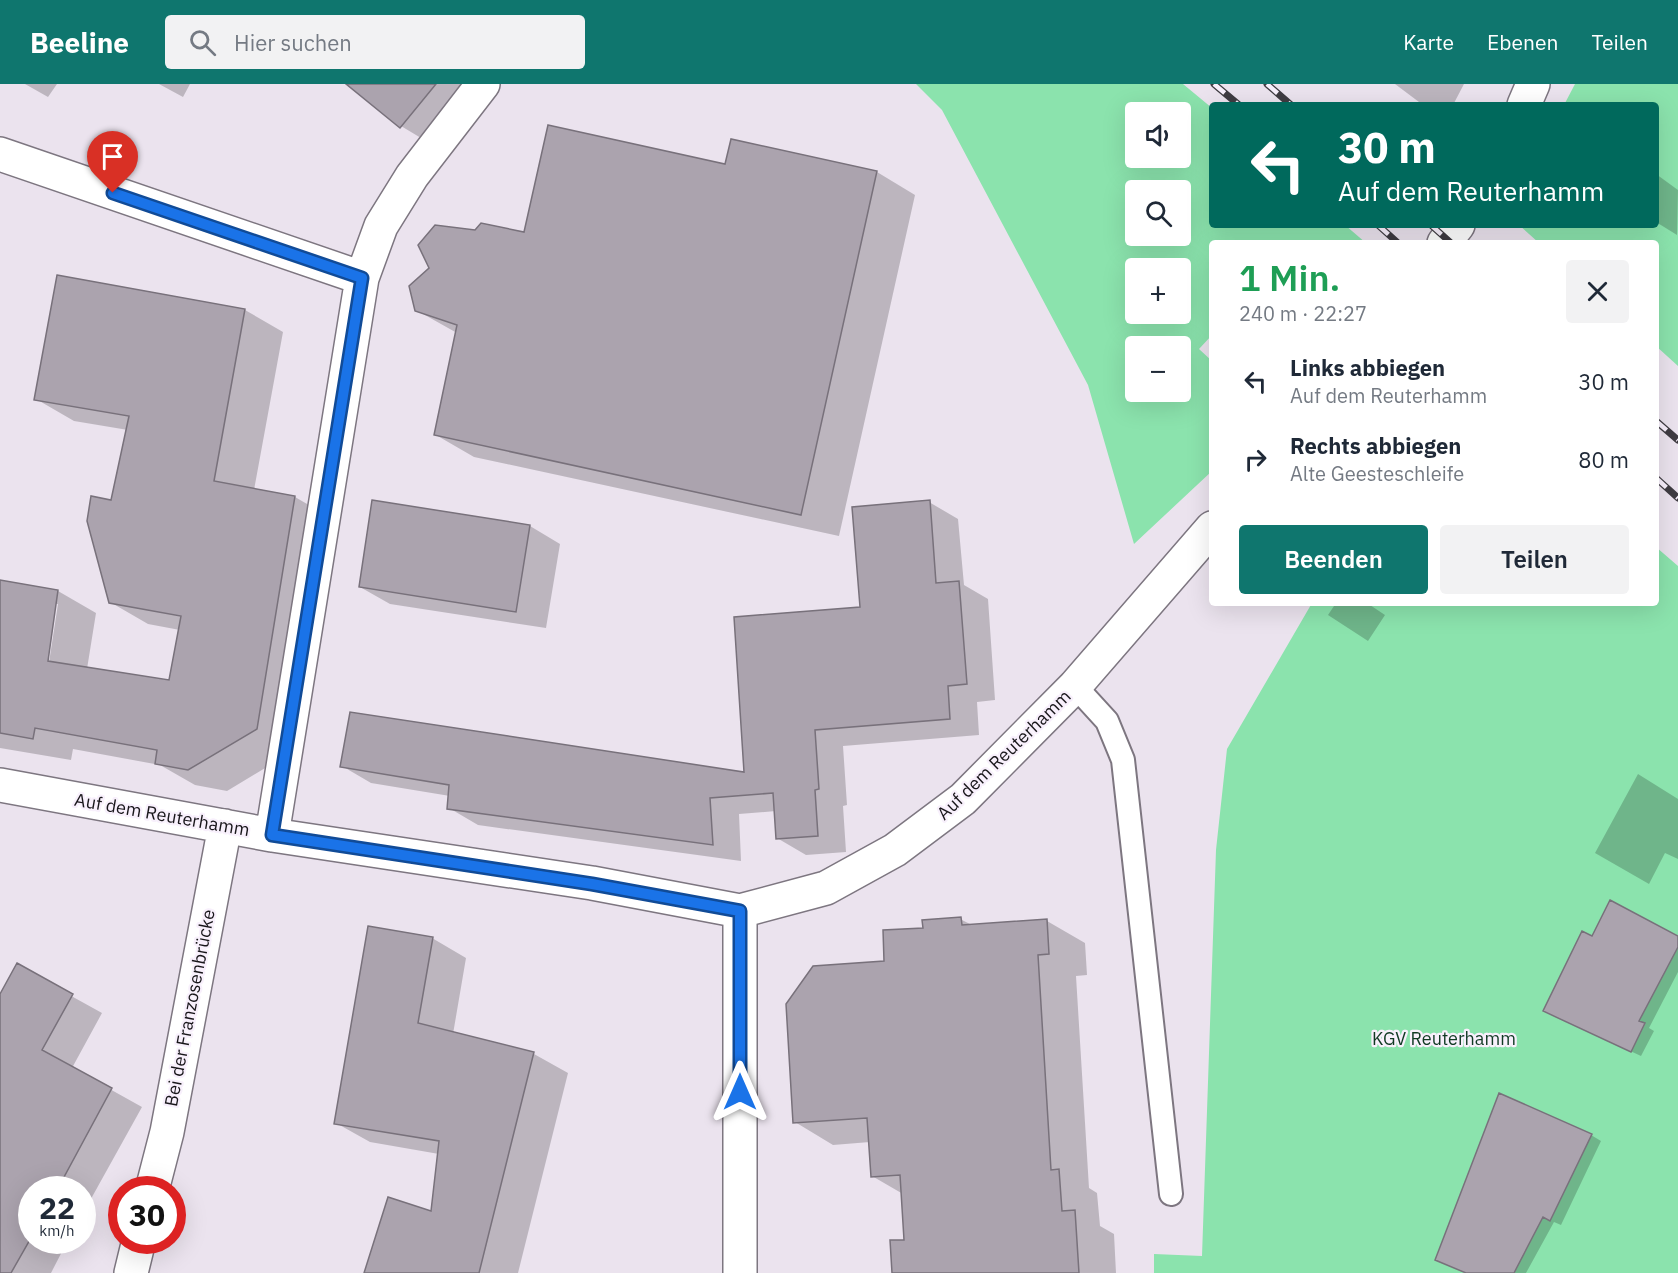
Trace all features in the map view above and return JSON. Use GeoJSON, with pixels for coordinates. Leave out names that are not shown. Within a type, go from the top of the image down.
{"type":"FeatureCollection","features":[{"type":"Feature","properties":{"kind":"street"},"geometry":{"type":"LineString","coordinates":[[272,835],[362,278],[381,226],[405,186],[483,84]]}},
{"type":"Feature","properties":{"kind":"street"},"geometry":{"type":"LineString","coordinates":[[1525,102],[1533,84]]}},
{"type":"Feature","properties":{"kind":"street"},"geometry":{"type":"LineString","coordinates":[[0,154],[362,278]]}},
{"type":"Feature","properties":{"kind":"street"},"geometry":{"type":"LineString","coordinates":[[1446,240],[1456,228]]}},
{"type":"Feature","properties":{"kind":"street","name":"Auf dem Reuterhamm"},"geometry":{"type":"LineString","coordinates":[[0,786],[272,835],[592,884],[740,911],[826,888],[895,850],[963,800],[1075,686],[1209,531]]}},
{"type":"Feature","properties":{"kind":"street","name":"Bei der Franzosenbrücke"},"geometry":{"type":"LineString","coordinates":[[156,1176],[167,1132],[225,826]]}},
{"type":"Feature","properties":{"kind":"street"},"geometry":{"type":"LineString","coordinates":[[740,911],[740,1273]]}},
{"type":"Feature","properties":{"kind":"street"},"geometry":{"type":"LineString","coordinates":[[131,1273],[136,1254]]}},
{"type":"Feature","properties":{"kind":"lane"},"geometry":{"type":"LineString","coordinates":[[1075,686],[1107,722],[1123,760],[1172,1194]]}},
{"type":"Feature","properties":{"kind":"green space"},"geometry":{"type":"Polygon","coordinates":[[[916,84],[1183,84],[1209,106],[1209,228],[1348,228],[1362,240],[1209,240],[1209,338],[1199,349],[1209,358],[1209,474],[1134,544],[1088,385],[942,110],[916,84]]]}},
{"type":"Feature","properties":{"kind":"green space"},"geometry":{"type":"Polygon","coordinates":[[[1575,84],[1678,84],[1678,366],[1659,349],[1659,240],[1536,240],[1522,228],[1659,228],[1659,102],[1566,102],[1575,84]]]}},
{"type":"Feature","properties":{"kind":"green space","name":"KGV Reuterhamm"},"geometry":{"type":"Polygon","coordinates":[[[1659,550],[1678,566],[1678,1273],[1154,1273],[1154,1254],[1202,1256],[1216,850],[1227,749],[1310,606],[1659,606],[1659,550]]]}},
{"type":"Feature","properties":{"kind":"building"},"geometry":{"type":"Polygon","coordinates":[[[346,84],[436,84],[400,128],[346,84]]]}},
{"type":"Feature","properties":{"kind":"building"},"geometry":{"type":"Polygon","coordinates":[[[548,125],[725,164],[731,139],[877,171],[801,515],[434,435],[457,325],[415,311],[409,286],[429,268],[418,245],[435,225],[475,230],[481,223],[524,232],[548,125]]]}},
{"type":"Feature","properties":{"kind":"building"},"geometry":{"type":"Polygon","coordinates":[[[57,275],[245,309],[214,481],[295,496],[257,729],[188,770],[155,764],[157,750],[35,728],[33,739],[0,733],[0,580],[58,590],[48,661],[169,680],[181,616],[109,603],[87,521],[91,496],[111,500],[129,416],[34,400],[57,275]]]}},
{"type":"Feature","properties":{"kind":"building"},"geometry":{"type":"Polygon","coordinates":[[[372,500],[530,525],[516,612],[359,587],[372,500]]]}},
{"type":"Feature","properties":{"kind":"building"},"geometry":{"type":"Polygon","coordinates":[[[930,500],[936,583],[959,581],[967,684],[948,686],[950,719],[815,730],[819,789],[815,790],[818,836],[776,839],[773,793],[710,798],[713,845],[447,809],[449,785],[340,767],[350,712],[744,772],[734,617],[860,607],[852,507],[930,500]]]}},
{"type":"Feature","properties":{"kind":"building"},"geometry":{"type":"Polygon","coordinates":[[[1610,900],[1678,936],[1678,947],[1639,1021],[1645,1023],[1631,1052],[1543,1011],[1582,931],[1592,936],[1610,900]]]}},
{"type":"Feature","properties":{"kind":"building"},"geometry":{"type":"Polygon","coordinates":[[[961,917],[962,925],[1047,919],[1049,954],[1038,955],[1051,1170],[1059,1169],[1062,1211],[1075,1210],[1079,1273],[892,1273],[890,1240],[904,1240],[900,1175],[871,1177],[867,1118],[793,1123],[786,1004],[813,966],[884,961],[883,930],[923,928],[922,920],[961,917]]]}},
{"type":"Feature","properties":{"kind":"building"},"geometry":{"type":"Polygon","coordinates":[[[368,926],[433,937],[418,1023],[534,1052],[479,1273],[364,1273],[388,1197],[431,1211],[439,1141],[334,1124],[368,926]]]}},
{"type":"Feature","properties":{"kind":"building"},"geometry":{"type":"Polygon","coordinates":[[[17,963],[73,994],[42,1050],[112,1088],[65,1176],[18,1176],[18,1254],[22,1254],[11,1273],[0,1273],[0,994],[17,963]]]}},
{"type":"Feature","properties":{"kind":"building"},"geometry":{"type":"Polygon","coordinates":[[[1499,1093],[1592,1134],[1550,1221],[1543,1217],[1514,1273],[1466,1273],[1435,1260],[1499,1093]]]}},
{"type":"Feature","properties":{"kind":"railway"},"geometry":{"type":"LineString","coordinates":[[1214,84],[1235,102]]}},
{"type":"Feature","properties":{"kind":"railway"},"geometry":{"type":"LineString","coordinates":[[1267,84],[1288,102]]}},
{"type":"Feature","properties":{"kind":"railway"},"geometry":{"type":"LineString","coordinates":[[1381,228],[1395,240]]}},
{"type":"Feature","properties":{"kind":"railway"},"geometry":{"type":"LineString","coordinates":[[1434,228],[1448,240]]}},
{"type":"Feature","properties":{"kind":"railway"},"geometry":{"type":"LineString","coordinates":[[1659,424],[1678,440]]}},
{"type":"Feature","properties":{"kind":"railway"},"geometry":{"type":"LineString","coordinates":[[1659,481],[1678,498]]}},
{"type":"Feature","properties":{"kind":"route"},"geometry":{"type":"LineString","coordinates":[[113,193],[362,278],[272,835],[592,884],[740,911],[740,1092]]}}]}
